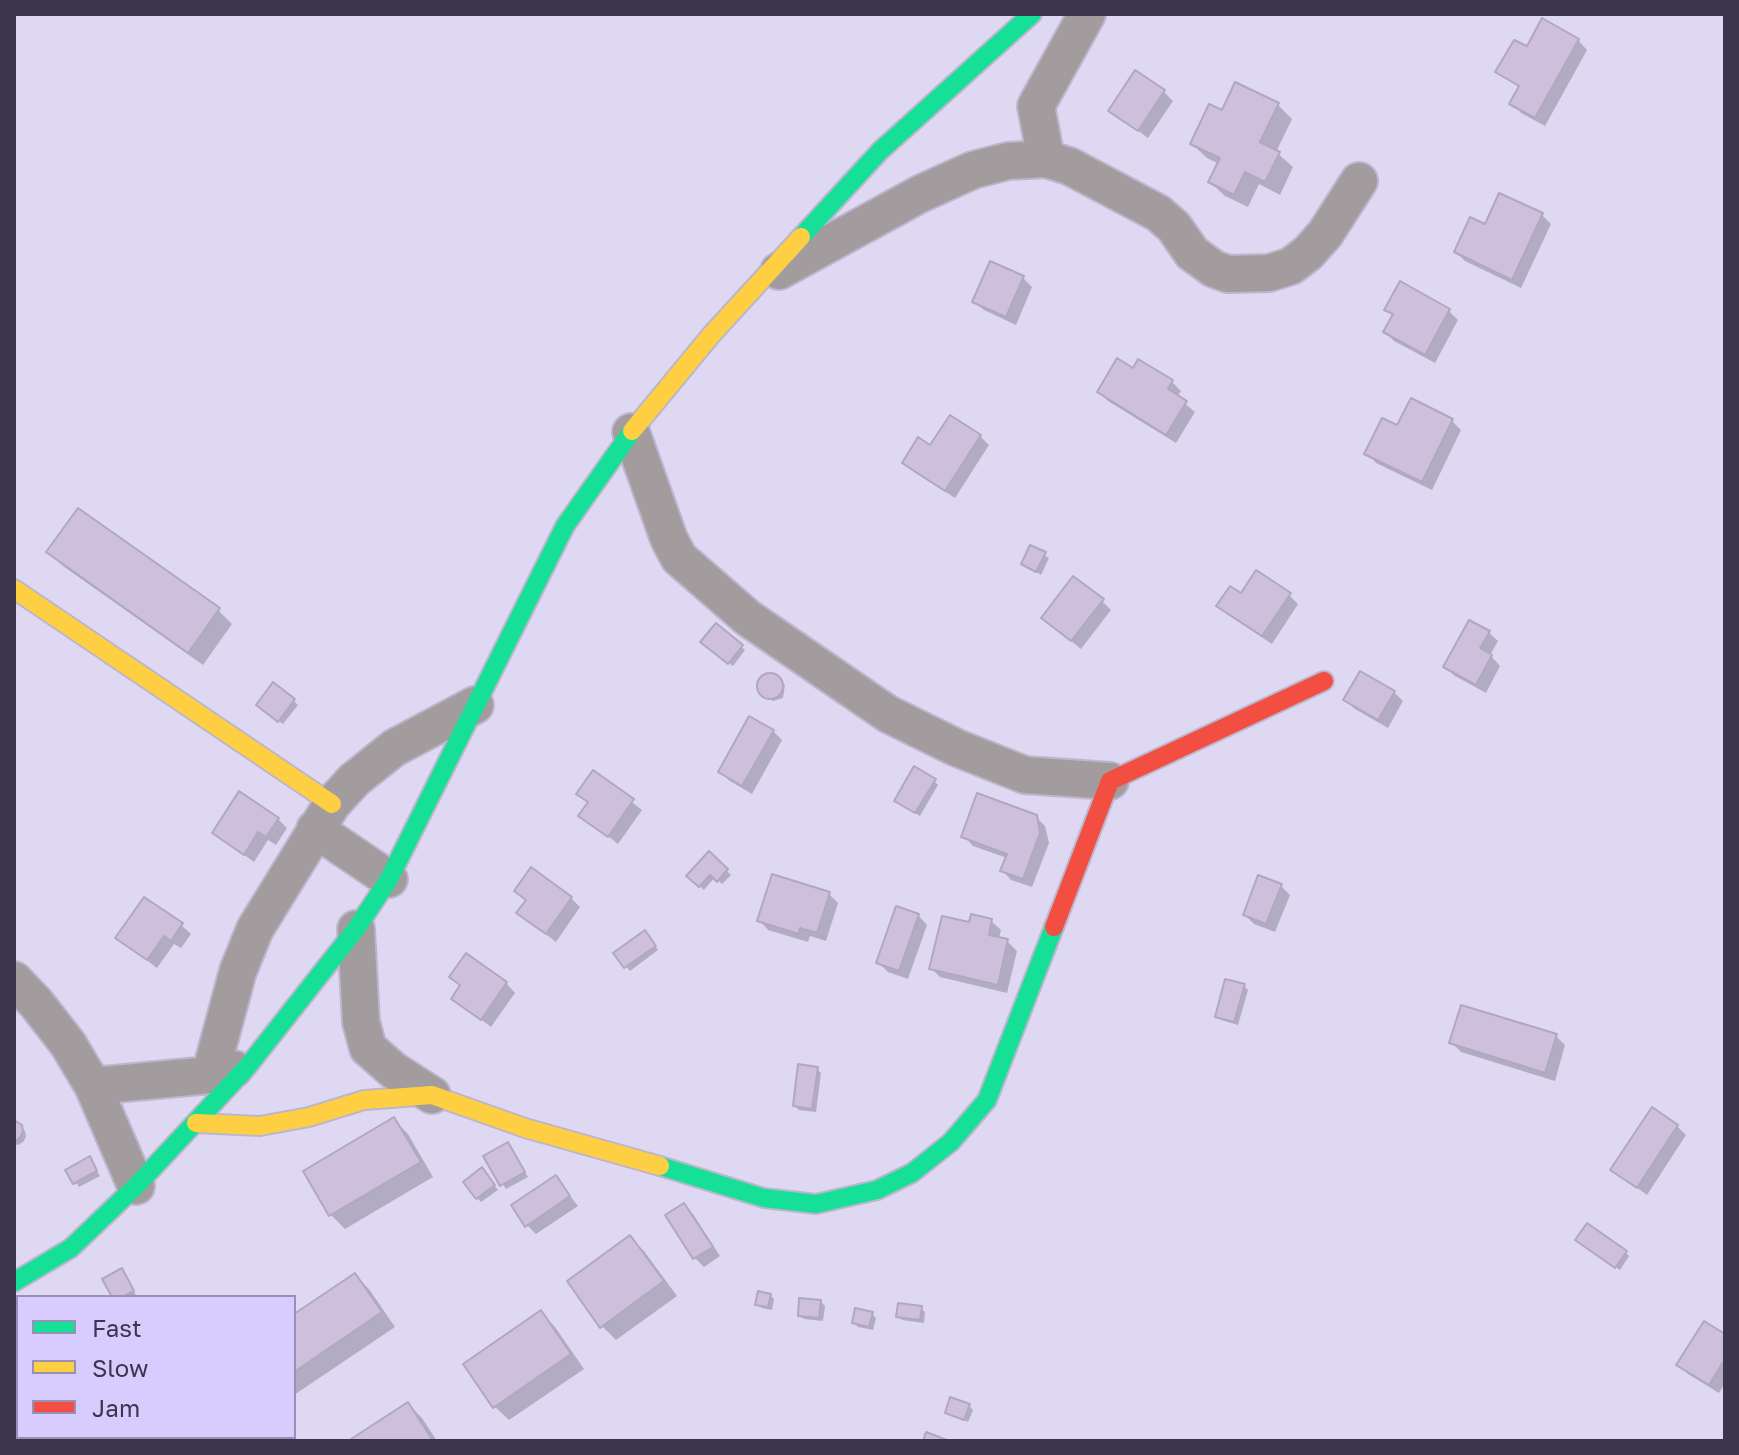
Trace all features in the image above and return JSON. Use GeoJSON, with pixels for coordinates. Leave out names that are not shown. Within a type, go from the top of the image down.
{"type":"FeatureCollection","features":[{"type":"Feature","properties":{"kind":"street"},"geometry":{"type":"LineString","coordinates":[[14,1282],[71,1248],[136,1186],[248,1066],[356,929],[389,879],[565,526],[631,432],[712,334],[880,151],[1032,14]]}},
{"type":"Feature","properties":{"kind":"street"},"geometry":{"type":"LineString","coordinates":[[1046,159],[1036,106],[1087,14]]}},
{"type":"Feature","properties":{"kind":"street"},"geometry":{"type":"LineString","coordinates":[[760,282],[920,194],[973,170],[1008,161],[1046,159],[1069,166],[1158,213],[1174,227],[1202,262],[1228,274],[1269,273],[1291,266],[1325,234],[1359,181]]}},
{"type":"Feature","properties":{"kind":"street"},"geometry":{"type":"LineString","coordinates":[[631,432],[669,539],[679,558],[715,592],[888,714],[957,748],[1025,775],[1110,781],[1324,681]]}},
{"type":"Feature","properties":{"kind":"street"},"geometry":{"type":"LineString","coordinates":[[14,589],[324,817],[389,879]]}},
{"type":"Feature","properties":{"kind":"street"},"geometry":{"type":"LineString","coordinates":[[210,1075],[238,971],[255,929],[324,817],[354,780],[394,748],[475,705]]}},
{"type":"Feature","properties":{"kind":"street"},"geometry":{"type":"LineString","coordinates":[[356,929],[361,1022],[368,1048],[393,1070],[432,1095],[525,1128],[764,1198],[816,1204],[841,1200],[877,1190],[912,1173],[951,1142],[987,1100],[1110,781]]}},
{"type":"Feature","properties":{"kind":"street"},"geometry":{"type":"LineString","coordinates":[[14,980],[68,1044],[93,1086],[136,1186]]}},
{"type":"Feature","properties":{"kind":"street"},"geometry":{"type":"LineString","coordinates":[[93,1086],[210,1075],[248,1066]]}},
{"type":"Feature","properties":{"kind":"street"},"geometry":{"type":"LineString","coordinates":[[196,1123],[260,1126],[309,1117],[364,1100],[432,1095]]}},
{"type":"Feature","properties":{"kind":"building"},"geometry":{"type":"Polygon","coordinates":[[[1542,18],[1579,39],[1535,118],[1509,104],[1519,86],[1495,72],[1514,40],[1527,46],[1542,18]]]}},
{"type":"Feature","properties":{"kind":"building"},"geometry":{"type":"Polygon","coordinates":[[[1135,70],[1165,90],[1138,131],[1108,111],[1135,70]]]}},
{"type":"Feature","properties":{"kind":"building"},"geometry":{"type":"Polygon","coordinates":[[[1235,82],[1279,103],[1260,142],[1280,152],[1265,182],[1245,172],[1234,195],[1208,182],[1220,158],[1190,144],[1209,104],[1222,110],[1235,82]]]}},
{"type":"Feature","properties":{"kind":"building"},"geometry":{"type":"Polygon","coordinates":[[[1499,193],[1543,213],[1512,280],[1454,252],[1470,217],[1485,224],[1499,193]]]}},
{"type":"Feature","properties":{"kind":"building"},"geometry":{"type":"Polygon","coordinates":[[[990,261],[1024,276],[1006,317],[972,302],[990,261]]]}},
{"type":"Feature","properties":{"kind":"building"},"geometry":{"type":"Polygon","coordinates":[[[1400,281],[1450,309],[1425,355],[1383,332],[1393,314],[1384,310],[1400,281]]]}},
{"type":"Feature","properties":{"kind":"building"},"geometry":{"type":"Polygon","coordinates":[[[1117,358],[1133,368],[1138,359],[1173,380],[1168,389],[1187,401],[1166,435],[1097,392],[1117,358]]]}},
{"type":"Feature","properties":{"kind":"building"},"geometry":{"type":"Polygon","coordinates":[[[1411,398],[1453,419],[1422,482],[1364,454],[1382,418],[1397,425],[1411,398]]]}},
{"type":"Feature","properties":{"kind":"building"},"geometry":{"type":"Polygon","coordinates":[[[950,415],[981,435],[945,491],[902,463],[918,437],[930,445],[950,415]]]}},
{"type":"Feature","properties":{"kind":"building"},"geometry":{"type":"Polygon","coordinates":[[[78,508],[220,608],[188,653],[46,552],[78,508]]]}},
{"type":"Feature","properties":{"kind":"building"},"geometry":{"type":"Polygon","coordinates":[[[1030,545],[1046,552],[1036,572],[1021,564],[1030,545]]]}},
{"type":"Feature","properties":{"kind":"building"},"geometry":{"type":"Polygon","coordinates":[[[1256,570],[1291,593],[1262,636],[1216,606],[1230,586],[1241,593],[1256,570]]]}},
{"type":"Feature","properties":{"kind":"building"},"geometry":{"type":"Polygon","coordinates":[[[1073,576],[1104,599],[1071,641],[1041,618],[1073,576]]]}},
{"type":"Feature","properties":{"kind":"building"},"geometry":{"type":"Polygon","coordinates":[[[1469,620],[1490,631],[1480,648],[1492,655],[1476,685],[1443,667],[1469,620]]]}},
{"type":"Feature","properties":{"kind":"building"},"geometry":{"type":"Polygon","coordinates":[[[716,623],[743,645],[728,664],[700,642],[716,623]]]}},
{"type":"Feature","properties":{"kind":"building"},"geometry":{"type":"Polygon","coordinates":[[[1360,671],[1395,691],[1378,720],[1343,700],[1360,671]]]}},
{"type":"Feature","properties":{"kind":"building"},"geometry":{"type":"Polygon","coordinates":[[[770,673],[779,677],[783,686],[779,695],[770,699],[761,695],[757,686],[761,677],[770,673]]]}},
{"type":"Feature","properties":{"kind":"building"},"geometry":{"type":"Polygon","coordinates":[[[273,682],[295,699],[278,722],[256,705],[273,682]]]}},
{"type":"Feature","properties":{"kind":"building"},"geometry":{"type":"Polygon","coordinates":[[[749,716],[774,730],[742,786],[718,772],[749,716]]]}},
{"type":"Feature","properties":{"kind":"building"},"geometry":{"type":"Polygon","coordinates":[[[914,766],[936,779],[915,813],[894,801],[914,766]]]}},
{"type":"Feature","properties":{"kind":"building"},"geometry":{"type":"Polygon","coordinates":[[[593,770],[634,799],[608,837],[578,816],[588,802],[576,794],[593,770]]]}},
{"type":"Feature","properties":{"kind":"building"},"geometry":{"type":"Polygon","coordinates":[[[239,791],[279,818],[266,837],[258,832],[244,855],[212,833],[239,791]]]}},
{"type":"Feature","properties":{"kind":"building"},"geometry":{"type":"Polygon","coordinates":[[[977,793],[1037,815],[1040,833],[1023,879],[1000,871],[1007,854],[961,837],[977,793]]]}},
{"type":"Feature","properties":{"kind":"building"},"geometry":{"type":"Polygon","coordinates":[[[709,851],[728,869],[717,882],[710,875],[699,887],[686,876],[709,851]]]}},
{"type":"Feature","properties":{"kind":"building"},"geometry":{"type":"Polygon","coordinates":[[[531,867],[572,897],[546,934],[516,913],[526,900],[514,891],[531,867]]]}},
{"type":"Feature","properties":{"kind":"building"},"geometry":{"type":"Polygon","coordinates":[[[772,874],[830,892],[817,933],[800,928],[799,934],[757,921],[772,874]]]}},
{"type":"Feature","properties":{"kind":"building"},"geometry":{"type":"Polygon","coordinates":[[[1258,875],[1282,884],[1266,924],[1243,915],[1258,875]]]}},
{"type":"Feature","properties":{"kind":"building"},"geometry":{"type":"Polygon","coordinates":[[[144,897],[183,923],[171,941],[164,936],[147,960],[115,938],[144,897]]]}},
{"type":"Feature","properties":{"kind":"building"},"geometry":{"type":"Polygon","coordinates":[[[896,906],[919,914],[899,971],[876,963],[896,906]]]}},
{"type":"Feature","properties":{"kind":"building"},"geometry":{"type":"Polygon","coordinates":[[[971,914],[992,919],[989,935],[1008,939],[998,985],[929,969],[942,916],[969,922],[971,914]]]}},
{"type":"Feature","properties":{"kind":"building"},"geometry":{"type":"Polygon","coordinates":[[[645,930],[656,946],[624,968],[613,953],[645,930]]]}},
{"type":"Feature","properties":{"kind":"building"},"geometry":{"type":"Polygon","coordinates":[[[466,953],[507,982],[481,1020],[451,999],[460,985],[449,977],[466,953]]]}},
{"type":"Feature","properties":{"kind":"building"},"geometry":{"type":"Polygon","coordinates":[[[1225,979],[1245,984],[1234,1022],[1215,1017],[1225,979]]]}},
{"type":"Feature","properties":{"kind":"building"},"geometry":{"type":"Polygon","coordinates":[[[1461,1005],[1557,1034],[1545,1073],[1449,1043],[1461,1005]]]}},
{"type":"Feature","properties":{"kind":"building"},"geometry":{"type":"Polygon","coordinates":[[[798,1064],[818,1067],[812,1109],[793,1106],[798,1064]]]}},
{"type":"Feature","properties":{"kind":"building"},"geometry":{"type":"Polygon","coordinates":[[[1652,1107],[1678,1125],[1637,1188],[1610,1170],[1652,1107]]]}},
{"type":"Feature","properties":{"kind":"building"},"geometry":{"type":"Polygon","coordinates":[[[394,1117],[421,1162],[329,1216],[303,1171],[394,1117]]]}},
{"type":"Feature","properties":{"kind":"building"},"geometry":{"type":"Polygon","coordinates":[[[14,1120],[22,1125],[23,1132],[14,1141],[14,1120]]]}},
{"type":"Feature","properties":{"kind":"building"},"geometry":{"type":"Polygon","coordinates":[[[508,1142],[525,1172],[500,1186],[483,1156],[508,1142]]]}},
{"type":"Feature","properties":{"kind":"building"},"geometry":{"type":"Polygon","coordinates":[[[90,1156],[97,1171],[73,1184],[65,1170],[90,1156]]]}},
{"type":"Feature","properties":{"kind":"building"},"geometry":{"type":"Polygon","coordinates":[[[482,1167],[495,1185],[476,1199],[463,1182],[482,1167]]]}},
{"type":"Feature","properties":{"kind":"building"},"geometry":{"type":"Polygon","coordinates":[[[556,1175],[570,1196],[525,1227],[511,1205],[556,1175]]]}},
{"type":"Feature","properties":{"kind":"building"},"geometry":{"type":"Polygon","coordinates":[[[684,1203],[713,1247],[693,1259],[665,1215],[684,1203]]]}},
{"type":"Feature","properties":{"kind":"building"},"geometry":{"type":"Polygon","coordinates":[[[1587,1223],[1627,1251],[1615,1268],[1575,1240],[1587,1223]]]}},
{"type":"Feature","properties":{"kind":"building"},"geometry":{"type":"Polygon","coordinates":[[[630,1235],[664,1281],[600,1328],[567,1281],[630,1235]]]}},
{"type":"Feature","properties":{"kind":"building"},"geometry":{"type":"Polygon","coordinates":[[[122,1268],[134,1291],[126,1295],[111,1295],[102,1279],[122,1268]]]}},
{"type":"Feature","properties":{"kind":"building"},"geometry":{"type":"Polygon","coordinates":[[[355,1273],[382,1312],[296,1371],[296,1313],[355,1273]]]}},
{"type":"Feature","properties":{"kind":"building"},"geometry":{"type":"Polygon","coordinates":[[[758,1291],[771,1294],[768,1307],[755,1305],[758,1291]]]}},
{"type":"Feature","properties":{"kind":"building"},"geometry":{"type":"Polygon","coordinates":[[[799,1298],[821,1300],[819,1318],[798,1316],[799,1298]]]}},
{"type":"Feature","properties":{"kind":"building"},"geometry":{"type":"Polygon","coordinates":[[[898,1303],[922,1306],[920,1320],[896,1317],[898,1303]]]}},
{"type":"Feature","properties":{"kind":"building"},"geometry":{"type":"Polygon","coordinates":[[[855,1308],[873,1312],[869,1327],[852,1323],[855,1308]]]}},
{"type":"Feature","properties":{"kind":"building"},"geometry":{"type":"Polygon","coordinates":[[[541,1310],[571,1354],[493,1408],[463,1364],[541,1310]]]}},
{"type":"Feature","properties":{"kind":"building"},"geometry":{"type":"Polygon","coordinates":[[[1704,1321],[1725,1334],[1725,1359],[1709,1385],[1676,1365],[1704,1321]]]}},
{"type":"Feature","properties":{"kind":"building"},"geometry":{"type":"Polygon","coordinates":[[[950,1397],[970,1404],[964,1420],[945,1413],[950,1397]]]}},
{"type":"Feature","properties":{"kind":"building"},"geometry":{"type":"Polygon","coordinates":[[[408,1402],[433,1441],[348,1441],[408,1402]]]}},
{"type":"Feature","properties":{"kind":"building"},"geometry":{"type":"Polygon","coordinates":[[[926,1432],[947,1440],[923,1441],[926,1432]]]}},
{"type":"Feature","properties":{"kind":"traffic: fast"},"geometry":{"type":"LineString","coordinates":[[801,237],[880,151],[1032,14]]}},
{"type":"Feature","properties":{"kind":"traffic: fast"},"geometry":{"type":"LineString","coordinates":[[14,1282],[71,1248],[136,1186],[248,1066],[356,929],[389,879],[565,526],[632,431]]}},
{"type":"Feature","properties":{"kind":"traffic: fast"},"geometry":{"type":"LineString","coordinates":[[660,1166],[764,1198],[816,1204],[877,1190],[912,1173],[951,1142],[987,1100],[1054,927]]}},
{"type":"Feature","properties":{"kind":"traffic: slow"},"geometry":{"type":"LineString","coordinates":[[632,431],[712,334],[801,237]]}},
{"type":"Feature","properties":{"kind":"traffic: slow"},"geometry":{"type":"LineString","coordinates":[[14,589],[332,804]]}},
{"type":"Feature","properties":{"kind":"traffic: slow"},"geometry":{"type":"LineString","coordinates":[[196,1123],[260,1126],[309,1117],[364,1100],[432,1095],[525,1128],[660,1166]]}},
{"type":"Feature","properties":{"kind":"traffic: jam"},"geometry":{"type":"LineString","coordinates":[[1054,927],[1110,781],[1324,681]]}}]}
